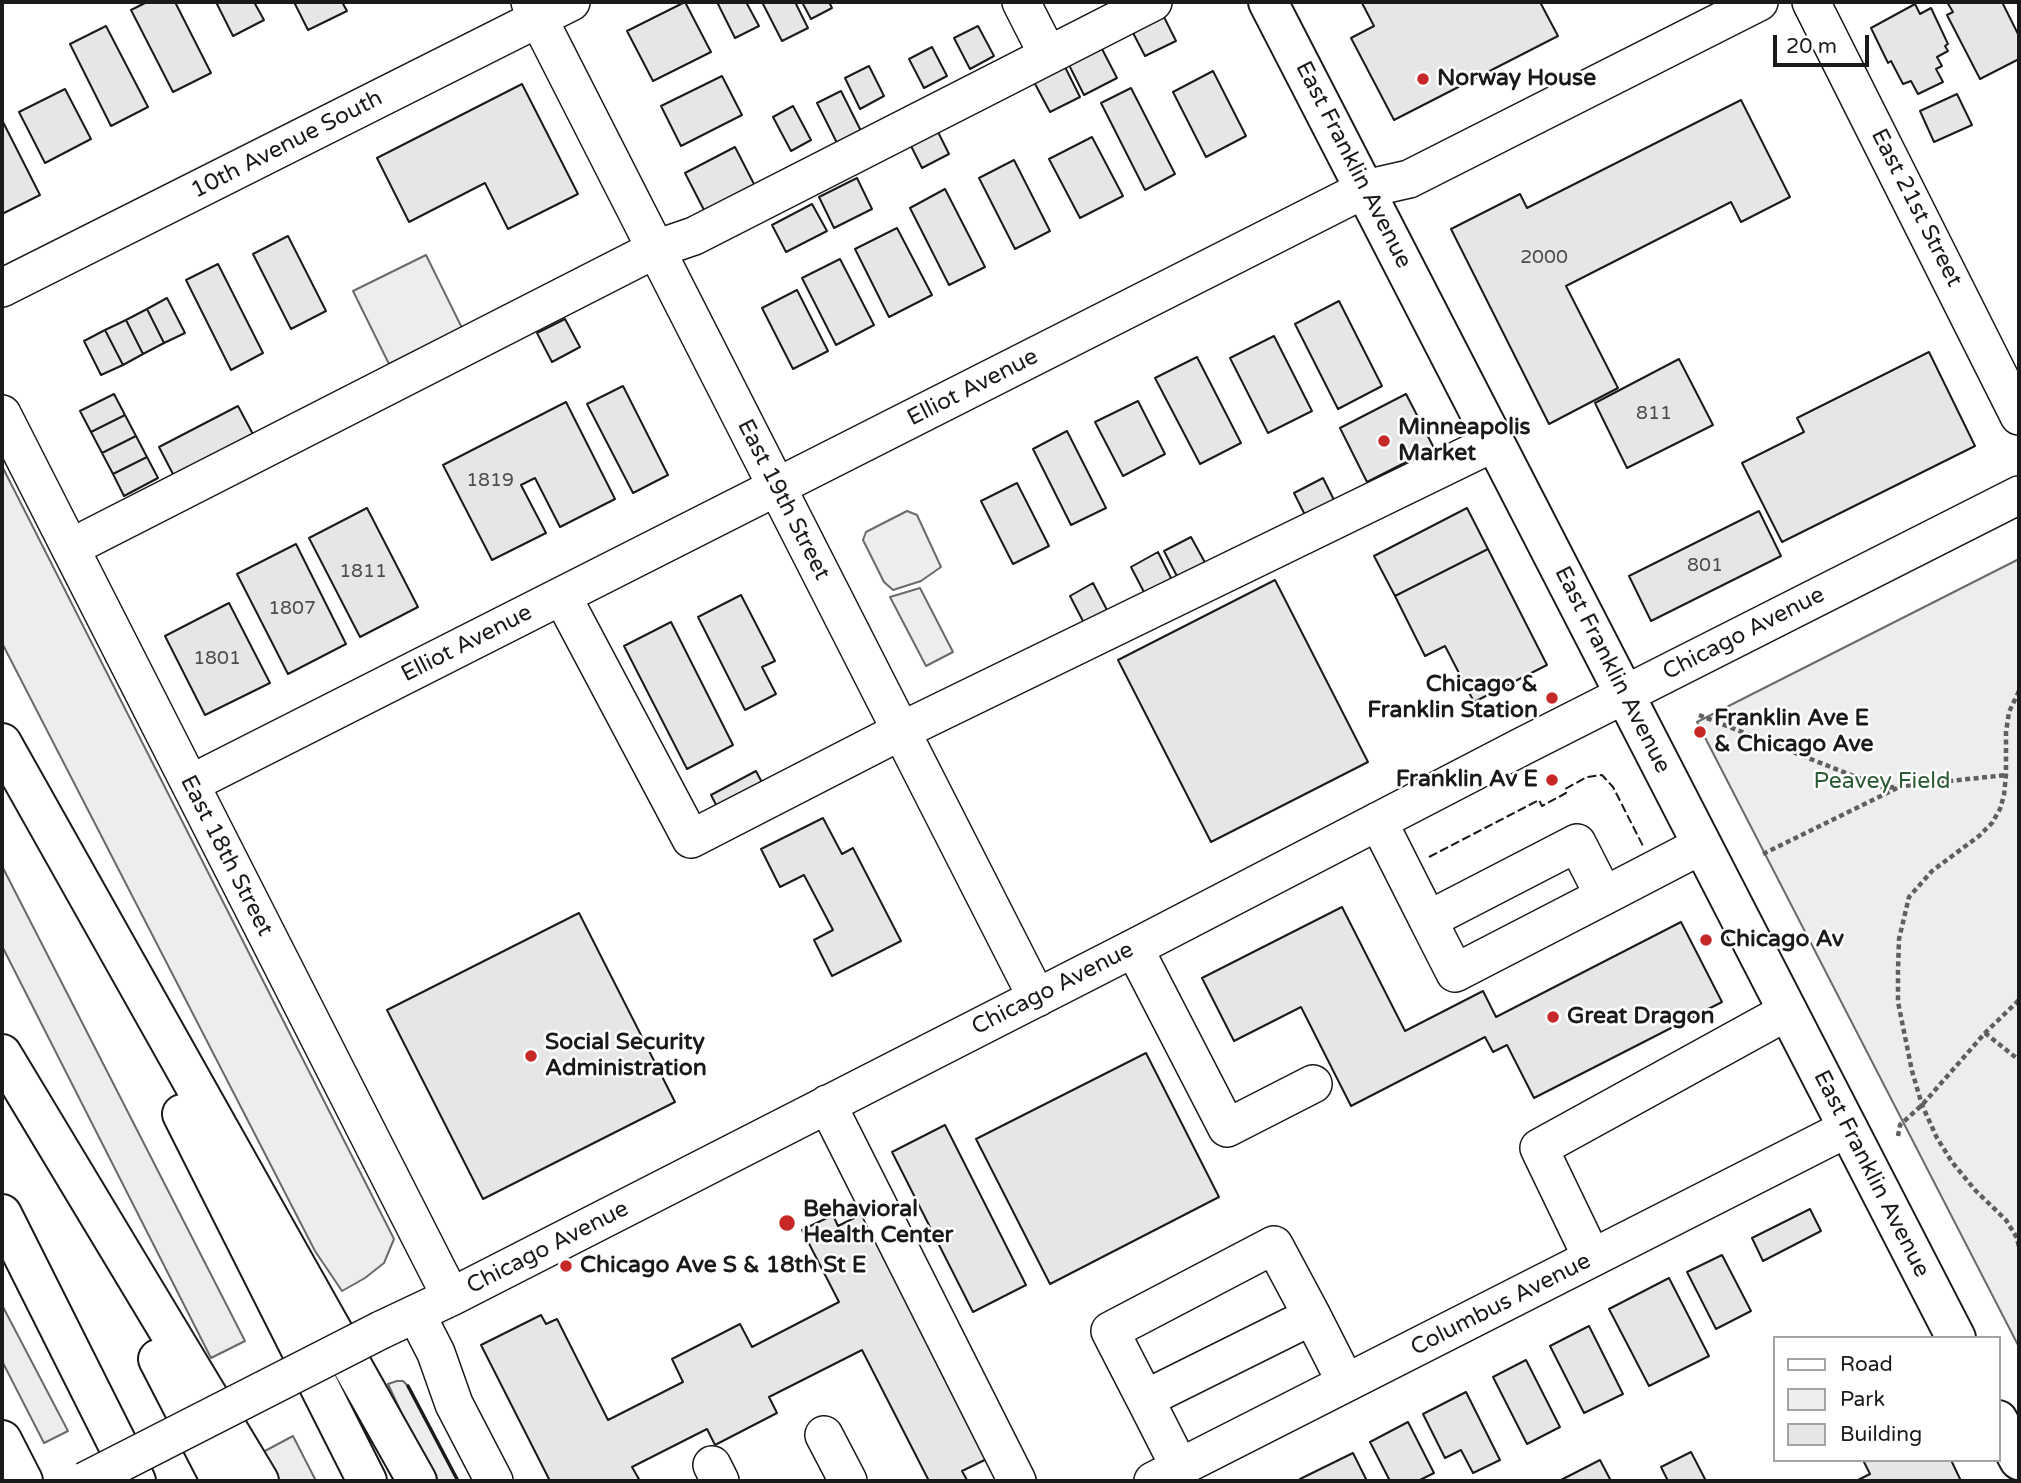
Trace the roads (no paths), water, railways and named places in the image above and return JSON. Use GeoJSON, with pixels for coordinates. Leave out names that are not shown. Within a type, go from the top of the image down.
{"type":"FeatureCollection","features":[{"type":"Feature","properties":{"kind":"main road","name":"East Franklin Avenue"},"geometry":{"type":"LineString","coordinates":[[1268,2],[1955,1336]]}},
{"type":"Feature","properties":{"kind":"main road"},"geometry":{"type":"LineString","coordinates":[[2,743],[417,1481]]}},
{"type":"Feature","properties":{"kind":"main road"},"geometry":{"type":"LineString","coordinates":[[2,755],[367,1481]]}},
{"type":"Feature","properties":{"kind":"main road"},"geometry":{"type":"LineString","coordinates":[[2,1056],[221,1481]]}},
{"type":"Feature","properties":{"kind":"main road"},"geometry":{"type":"LineString","coordinates":[[2,1056],[259,1481]]}},
{"type":"Feature","properties":{"kind":"main road"},"geometry":{"type":"LineString","coordinates":[[2,1214],[136,1481]]}},
{"type":"Feature","properties":{"kind":"main road"},"geometry":{"type":"LineString","coordinates":[[2000,1424],[2019,1460]]}},
{"type":"Feature","properties":{"kind":"main road"},"geometry":{"type":"LineString","coordinates":[[2,1441],[22,1480]]}},
{"type":"Feature","properties":{"kind":"street","name":"10th Avenue South"},"geometry":{"type":"LineString","coordinates":[[2,288],[534,10],[571,2]]}},
{"type":"Feature","properties":{"kind":"street"},"geometry":{"type":"LineString","coordinates":[[1021,2],[1048,55]]}},
{"type":"Feature","properties":{"kind":"street"},"geometry":{"type":"LineString","coordinates":[[70,548],[656,249],[694,236],[1153,2]]}},
{"type":"Feature","properties":{"kind":"street","name":"Elliot Avenue"},"geometry":{"type":"LineString","coordinates":[[190,784],[1365,189],[1409,179],[1759,2]]}},
{"type":"Feature","properties":{"kind":"street","name":"East 21st Street"},"geometry":{"type":"LineString","coordinates":[[1811,2],[2019,416]]}},
{"type":"Feature","properties":{"kind":"street","name":"East 19th Street"},"geometry":{"type":"LineString","coordinates":[[534,10],[1037,998]]}},
{"type":"Feature","properties":{"kind":"street","name":"East 18th Street"},"geometry":{"type":"LineString","coordinates":[[2,414],[451,1297]]}},
{"type":"Feature","properties":{"kind":"street"},"geometry":{"type":"LineString","coordinates":[[562,596],[691,839],[901,731],[1495,442]]}},
{"type":"Feature","properties":{"kind":"street","name":"Chicago Avenue"},"geometry":{"type":"LineString","coordinates":[[85,1481],[451,1297],[1625,694],[2019,495]]}},
{"type":"Feature","properties":{"kind":"street"},"geometry":{"type":"LineString","coordinates":[[1378,821],[1455,973],[1702,845]]}},
{"type":"Feature","properties":{"kind":"street"},"geometry":{"type":"LineString","coordinates":[[1428,920],[1577,843],[1604,897]]}},
{"type":"Feature","properties":{"kind":"street"},"geometry":{"type":"LineString","coordinates":[[1134,948],[1227,1128],[1313,1084]]}},
{"type":"Feature","properties":{"kind":"street"},"geometry":{"type":"LineString","coordinates":[[1592,1258],[1539,1148],[1788,1011]]}},
{"type":"Feature","properties":{"kind":"street"},"geometry":{"type":"LineString","coordinates":[[827,1104],[1017,1481]]}},
{"type":"Feature","properties":{"kind":"street","name":"Columbus Avenue"},"geometry":{"type":"LineString","coordinates":[[1166,1475],[1848,1128]]}},
{"type":"Feature","properties":{"kind":"street"},"geometry":{"type":"LineString","coordinates":[[1166,1475],[1146,1399],[1110,1331],[1274,1245],[1346,1383]]}},
{"type":"Feature","properties":{"kind":"street"},"geometry":{"type":"LineString","coordinates":[[416,1314],[436,1353],[454,1404],[494,1481]]}},
{"type":"Feature","properties":{"kind":"street"},"geometry":{"type":"LineString","coordinates":[[1146,1399],[1312,1316]]}},
{"type":"Feature","properties":{"kind":"street"},"geometry":{"type":"LineString","coordinates":[[824,1435],[848,1481]]}},
{"type":"Feature","properties":{"kind":"place","name":"Norway House"},"geometry":{"type":"Point","coordinates":[1423,79]}},
{"type":"Feature","properties":{"kind":"place","name":"Minneapolis Market"},"geometry":{"type":"Point","coordinates":[1384,441]}},
{"type":"Feature","properties":{"kind":"place","name":"Chicago & Franklin Station"},"geometry":{"type":"Point","coordinates":[1552,698]}},
{"type":"Feature","properties":{"kind":"place","name":"Franklin Ave E & Chicago Ave"},"geometry":{"type":"Point","coordinates":[1700,732]}},
{"type":"Feature","properties":{"kind":"place","name":"Franklin Av E"},"geometry":{"type":"Point","coordinates":[1552,780]}},
{"type":"Feature","properties":{"kind":"place","name":"Chicago Av"},"geometry":{"type":"Point","coordinates":[1706,940]}},
{"type":"Feature","properties":{"kind":"place","name":"Great Dragon"},"geometry":{"type":"Point","coordinates":[1553,1017]}},
{"type":"Feature","properties":{"kind":"place","name":"Social Security Administration"},"geometry":{"type":"Point","coordinates":[531,1056]}},
{"type":"Feature","properties":{"kind":"place","name":"Behavioral Health Center"},"geometry":{"type":"Point","coordinates":[787,1223]}},
{"type":"Feature","properties":{"kind":"place","name":"Chicago Ave S & 18th St E"},"geometry":{"type":"Point","coordinates":[566,1266]}},
{"type":"Feature","properties":{"kind":"park label","name":"Peavey Field"},"geometry":{"type":"Point","coordinates":[1882,782]}}]}
